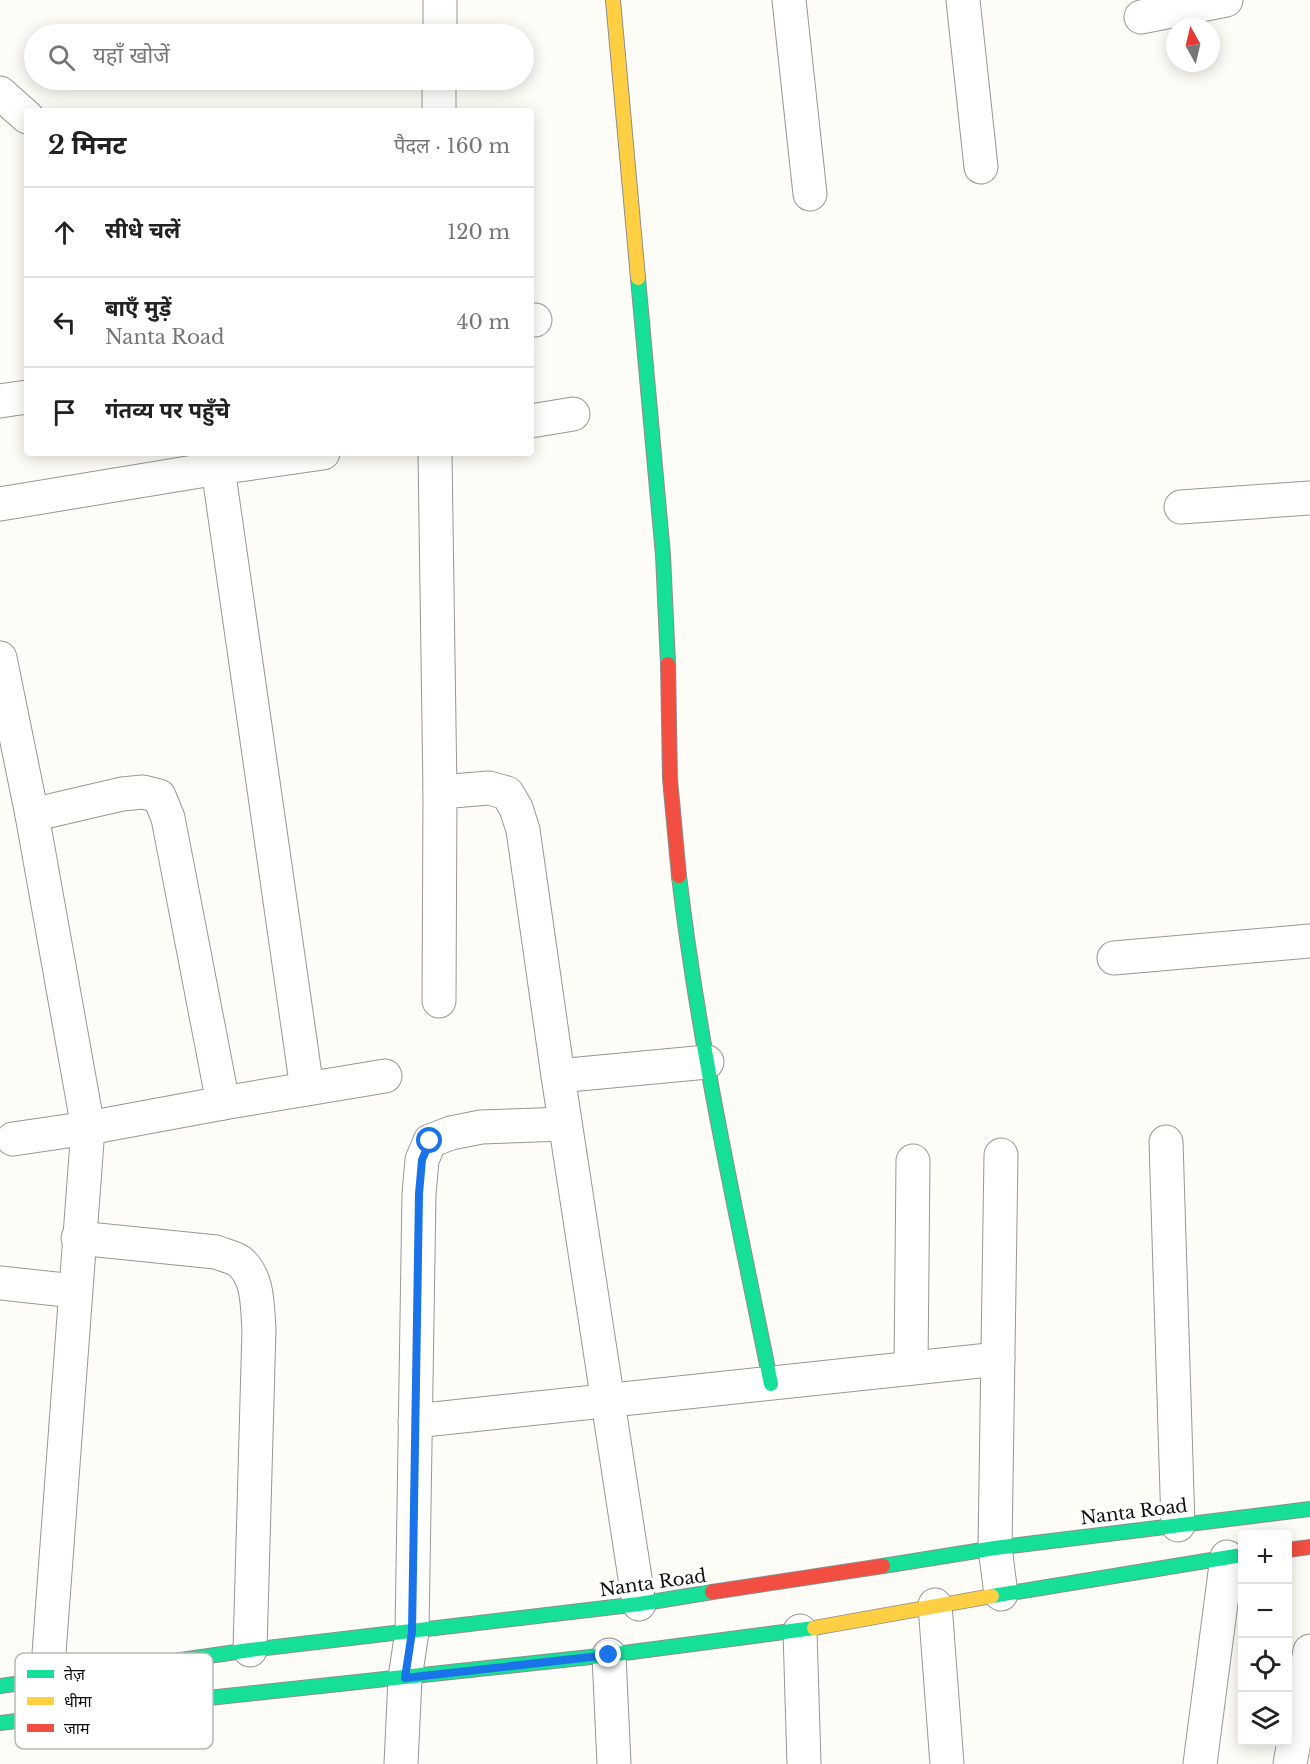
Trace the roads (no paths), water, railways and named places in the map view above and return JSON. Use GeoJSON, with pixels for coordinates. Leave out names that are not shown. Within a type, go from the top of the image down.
{"type":"FeatureCollection","features":[{"type":"Feature","properties":{"kind":"main road"},"geometry":{"type":"LineString","coordinates":[[613,0],[663,555],[668,647],[669,768],[683,903],[707,1062],[771,1384]]}},
{"type":"Feature","properties":{"kind":"main road","name":"Nanta Road"},"geometry":{"type":"LineString","coordinates":[[213,1655],[639,1604],[995,1548],[1310,1509]]}},
{"type":"Feature","properties":{"kind":"main road"},"geometry":{"type":"LineString","coordinates":[[1292,1549],[1310,1547]]}},
{"type":"Feature","properties":{"kind":"main road"},"geometry":{"type":"LineString","coordinates":[[213,1698],[609,1655],[800,1630],[935,1605],[1235,1556]]}},
{"type":"Feature","properties":{"kind":"main road","name":"Nanta Road"},"geometry":{"type":"LineString","coordinates":[[0,1686],[15,1684]]}},
{"type":"Feature","properties":{"kind":"main road"},"geometry":{"type":"LineString","coordinates":[[0,1723],[15,1721]]}},
{"type":"Feature","properties":{"kind":"street"},"geometry":{"type":"LineString","coordinates":[[440,0],[440,24]]}},
{"type":"Feature","properties":{"kind":"street"},"geometry":{"type":"LineString","coordinates":[[789,0],[810,194]]}},
{"type":"Feature","properties":{"kind":"street"},"geometry":{"type":"LineString","coordinates":[[963,0],[981,167]]}},
{"type":"Feature","properties":{"kind":"street"},"geometry":{"type":"LineString","coordinates":[[1141,17],[1226,0]]}},
{"type":"Feature","properties":{"kind":"street"},"geometry":{"type":"LineString","coordinates":[[439,90],[439,108]]}},
{"type":"Feature","properties":{"kind":"street"},"geometry":{"type":"LineString","coordinates":[[0,93],[24,114]]}},
{"type":"Feature","properties":{"kind":"street"},"geometry":{"type":"LineString","coordinates":[[0,401],[24,397]]}},
{"type":"Feature","properties":{"kind":"street"},"geometry":{"type":"LineString","coordinates":[[534,420],[573,414]]}},
{"type":"Feature","properties":{"kind":"street"},"geometry":{"type":"LineString","coordinates":[[0,504],[302,456]]}},
{"type":"Feature","properties":{"kind":"street"},"geometry":{"type":"LineString","coordinates":[[435,456],[440,792],[439,1001]]}},
{"type":"Feature","properties":{"kind":"street"},"geometry":{"type":"LineString","coordinates":[[218,468],[307,1089]]}},
{"type":"Feature","properties":{"kind":"street"},"geometry":{"type":"LineString","coordinates":[[1180,507],[1310,498]]}},
{"type":"Feature","properties":{"kind":"street"},"geometry":{"type":"LineString","coordinates":[[0,658],[32,815],[88,1128],[49,1653]]}},
{"type":"Feature","properties":{"kind":"street"},"geometry":{"type":"LineString","coordinates":[[440,792],[489,788],[507,794],[516,808],[523,830],[565,1124],[639,1604]]}},
{"type":"Feature","properties":{"kind":"street"},"geometry":{"type":"LineString","coordinates":[[32,815],[122,794],[143,792],[159,796],[168,818],[222,1103]]}},
{"type":"Feature","properties":{"kind":"street"},"geometry":{"type":"LineString","coordinates":[[1114,958],[1310,941]]}},
{"type":"Feature","properties":{"kind":"street"},"geometry":{"type":"LineString","coordinates":[[558,1076],[707,1062]]}},
{"type":"Feature","properties":{"kind":"street"},"geometry":{"type":"LineString","coordinates":[[13,1139],[385,1076]]}},
{"type":"Feature","properties":{"kind":"street"},"geometry":{"type":"LineString","coordinates":[[401,1764],[405,1678],[412,1632],[419,1194],[422,1160],[430,1141],[451,1133],[481,1127],[565,1124]]}},
{"type":"Feature","properties":{"kind":"street"},"geometry":{"type":"LineString","coordinates":[[1166,1142],[1178,1525]]}},
{"type":"Feature","properties":{"kind":"street"},"geometry":{"type":"LineString","coordinates":[[1001,1155],[995,1548],[1001,1594]]}},
{"type":"Feature","properties":{"kind":"street"},"geometry":{"type":"LineString","coordinates":[[911,1368],[913,1161]]}},
{"type":"Feature","properties":{"kind":"street"},"geometry":{"type":"LineString","coordinates":[[78,1239],[216,1252],[238,1260],[251,1275],[257,1298],[259,1340],[250,1650]]}},
{"type":"Feature","properties":{"kind":"street"},"geometry":{"type":"LineString","coordinates":[[0,1283],[75,1291]]}},
{"type":"Feature","properties":{"kind":"street"},"geometry":{"type":"LineString","coordinates":[[415,1421],[998,1359]]}},
{"type":"Feature","properties":{"kind":"street"},"geometry":{"type":"LineString","coordinates":[[1200,1764],[1235,1556]]}},
{"type":"Feature","properties":{"kind":"street"},"geometry":{"type":"LineString","coordinates":[[935,1605],[947,1764]]}},
{"type":"Feature","properties":{"kind":"street"},"geometry":{"type":"LineString","coordinates":[[800,1630],[804,1764]]}},
{"type":"Feature","properties":{"kind":"street"},"geometry":{"type":"LineString","coordinates":[[1290,1764],[1310,1651]]}},
{"type":"Feature","properties":{"kind":"street"},"geometry":{"type":"LineString","coordinates":[[609,1655],[614,1764]]}}]}
